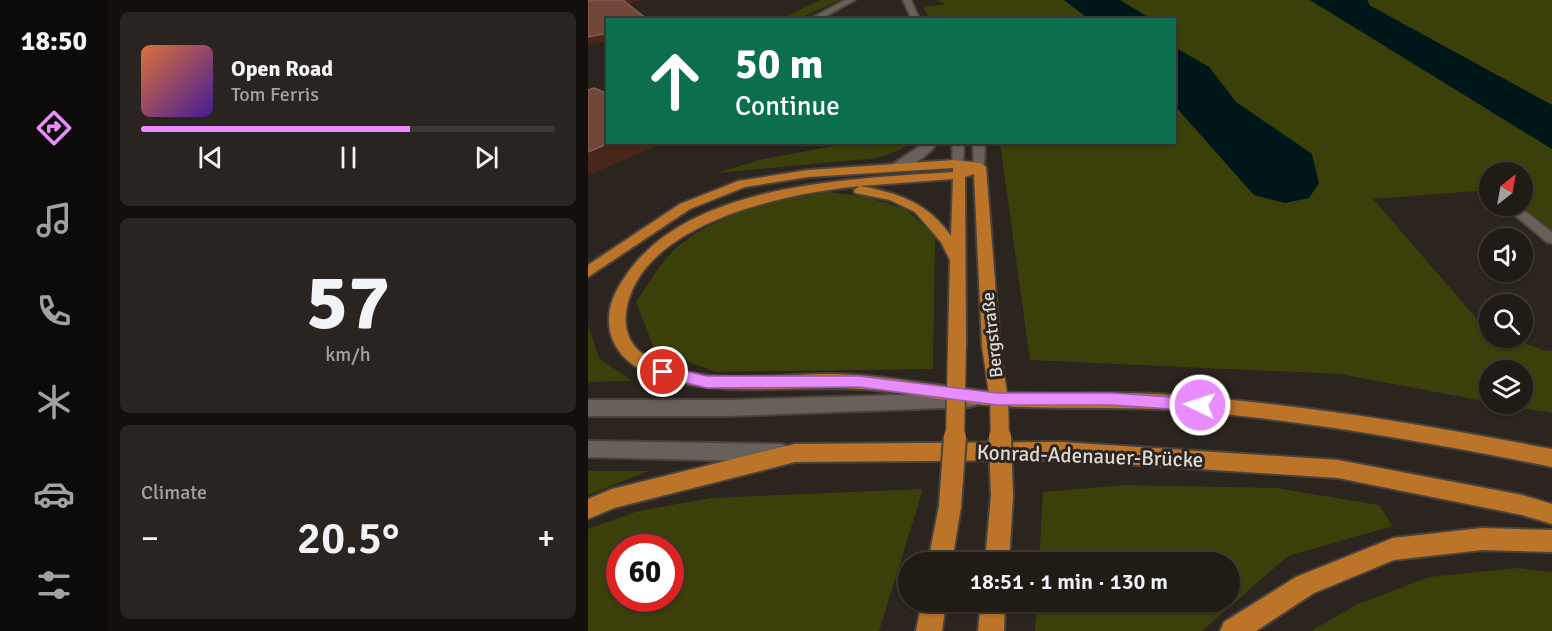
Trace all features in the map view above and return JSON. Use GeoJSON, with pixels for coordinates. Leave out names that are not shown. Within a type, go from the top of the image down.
{"type":"FeatureCollection","features":[{"type":"Feature","properties":{"kind":"main road"},"geometry":{"type":"LineString","coordinates":[[588,272],[684,208],[739,185],[784,175],[897,167],[980,168]]}},
{"type":"Feature","properties":{"kind":"main road","name":"Bergstraße"},"geometry":{"type":"LineString","coordinates":[[980,168],[991,346],[999,400],[1002,496],[998,552]]}},
{"type":"Feature","properties":{"kind":"main road"},"geometry":{"type":"LineString","coordinates":[[959,169],[778,192],[717,212],[676,236],[640,265],[626,284],[616,322],[621,339],[636,358],[663,372],[707,382],[859,381],[997,399],[1112,399],[1245,408],[1391,427],[1552,458]]}},
{"type":"Feature","properties":{"kind":"main road","name":"Bergstraße"},"geometry":{"type":"LineString","coordinates":[[942,552],[950,506],[956,425],[959,169]]}},
{"type":"Feature","properties":{"kind":"main road"},"geometry":{"type":"LineString","coordinates":[[837,186],[896,197],[922,209],[944,233],[959,262]]}},
{"type":"Feature","properties":{"kind":"main road","name":"Konrad-Adenauer-Brücke"},"geometry":{"type":"LineString","coordinates":[[795,453],[1061,451],[1338,469],[1522,505],[1552,514]]}},
{"type":"Feature","properties":{"kind":"main road"},"geometry":{"type":"LineString","coordinates":[[588,509],[612,499],[795,453]]}},
{"type":"Feature","properties":{"kind":"main road"},"geometry":{"type":"LineString","coordinates":[[1233,631],[1305,585],[1393,549],[1482,539],[1552,540]]}},
{"type":"Feature","properties":{"kind":"main road"},"geometry":{"type":"LineString","coordinates":[[929,631],[932,612]]}},
{"type":"Feature","properties":{"kind":"main road"},"geometry":{"type":"LineString","coordinates":[[991,631],[992,612]]}},
{"type":"Feature","properties":{"kind":"street"},"geometry":{"type":"LineString","coordinates":[[816,18],[851,0]]}},
{"type":"Feature","properties":{"kind":"street"},"geometry":{"type":"LineString","coordinates":[[907,0],[915,18]]}},
{"type":"Feature","properties":{"kind":"street"},"geometry":{"type":"LineString","coordinates":[[897,167],[926,150],[931,144]]}},
{"type":"Feature","properties":{"kind":"street","name":"Bergstraße"},"geometry":{"type":"LineString","coordinates":[[958,144],[959,169]]}},
{"type":"Feature","properties":{"kind":"street","name":"Bergstraße"},"geometry":{"type":"LineString","coordinates":[[979,144],[980,168]]}},
{"type":"Feature","properties":{"kind":"street"},"geometry":{"type":"LineString","coordinates":[[1523,216],[1552,239]]}},
{"type":"Feature","properties":{"kind":"street"},"geometry":{"type":"LineString","coordinates":[[588,408],[728,408],[997,399]]}},
{"type":"Feature","properties":{"kind":"street","name":"Konrad-Adenauer-Brücke"},"geometry":{"type":"LineString","coordinates":[[588,449],[795,453]]}},
{"type":"Feature","properties":{"kind":"green space"},"geometry":{"type":"Polygon","coordinates":[[[821,0],[839,0],[801,18],[782,18],[821,0]]]}},
{"type":"Feature","properties":{"kind":"green space"},"geometry":{"type":"Polygon","coordinates":[[[937,0],[1064,0],[1088,18],[929,18],[923,7],[946,4],[937,0]]]}},
{"type":"Feature","properties":{"kind":"green space"},"geometry":{"type":"Polygon","coordinates":[[[1120,0],[1310,0],[1552,149],[1552,230],[1533,215],[1533,162],[1479,162],[1479,191],[1373,199],[1479,321],[1479,348],[1533,346],[1545,351],[1552,350],[1552,413],[1533,410],[1533,360],[1479,360],[1479,400],[1340,374],[1030,360],[1000,144],[1176,144],[1176,107],[1254,195],[1312,154],[1236,102],[1209,67],[1176,48],[1176,18],[1149,18],[1120,0]]]}},
{"type":"Feature","properties":{"kind":"green space"},"geometry":{"type":"Polygon","coordinates":[[[1367,0],[1552,0],[1552,105],[1370,5],[1367,0]]]}},
{"type":"Feature","properties":{"kind":"green space"},"geometry":{"type":"Polygon","coordinates":[[[839,144],[910,144],[876,158],[717,173],[759,160],[839,144]]]}},
{"type":"Feature","properties":{"kind":"green space"},"geometry":{"type":"Polygon","coordinates":[[[828,192],[867,197],[905,209],[935,236],[933,369],[715,372],[654,348],[636,302],[661,265],[680,245],[718,221],[740,213],[763,205],[828,192]]]}},
{"type":"Feature","properties":{"kind":"green space"},"geometry":{"type":"Polygon","coordinates":[[[588,325],[599,358],[632,381],[588,382],[588,325]]]}},
{"type":"Feature","properties":{"kind":"green space"},"geometry":{"type":"Polygon","coordinates":[[[588,471],[649,471],[588,495],[588,471]]]}},
{"type":"Feature","properties":{"kind":"green space"},"geometry":{"type":"Polygon","coordinates":[[[1126,485],[1276,488],[1379,505],[1393,526],[1288,556],[1240,598],[1240,552],[1040,552],[1043,492],[1126,485]]]}},
{"type":"Feature","properties":{"kind":"green space"},"geometry":{"type":"Polygon","coordinates":[[[923,489],[903,552],[898,552],[898,570],[879,631],[588,631],[588,529],[638,511],[711,498],[923,489]]]}},
{"type":"Feature","properties":{"kind":"green space"},"geometry":{"type":"Polygon","coordinates":[[[1518,568],[1552,572],[1552,631],[1311,631],[1358,604],[1429,577],[1518,568]]]}},
{"type":"Feature","properties":{"kind":"green space"},"geometry":{"type":"Polygon","coordinates":[[[1036,612],[1224,612],[1202,631],[1035,631],[1036,612]]]}},
{"type":"Feature","properties":{"kind":"water"},"geometry":{"type":"Polygon","coordinates":[[[1064,0],[1120,0],[1149,18],[1088,18],[1064,0]]]}},
{"type":"Feature","properties":{"kind":"water"},"geometry":{"type":"Polygon","coordinates":[[[1310,0],[1367,0],[1370,6],[1552,105],[1552,149],[1310,0]]]}},
{"type":"Feature","properties":{"kind":"water"},"geometry":{"type":"Polygon","coordinates":[[[1176,48],[1209,67],[1236,102],[1312,154],[1319,183],[1309,198],[1285,203],[1254,195],[1176,107],[1176,48]]]}},
{"type":"Feature","properties":{"kind":"building"},"geometry":{"type":"Polygon","coordinates":[[[588,0],[623,0],[646,18],[606,18],[606,33],[588,37],[588,0]]]}},
{"type":"Feature","properties":{"kind":"building"},"geometry":{"type":"Polygon","coordinates":[[[594,88],[606,93],[607,144],[588,152],[588,90],[594,88]]]}},
{"type":"Feature","properties":{"kind":"route"},"geometry":{"type":"LineString","coordinates":[[663,372],[707,382],[859,381],[997,399],[1112,399],[1200,405]]}}]}
